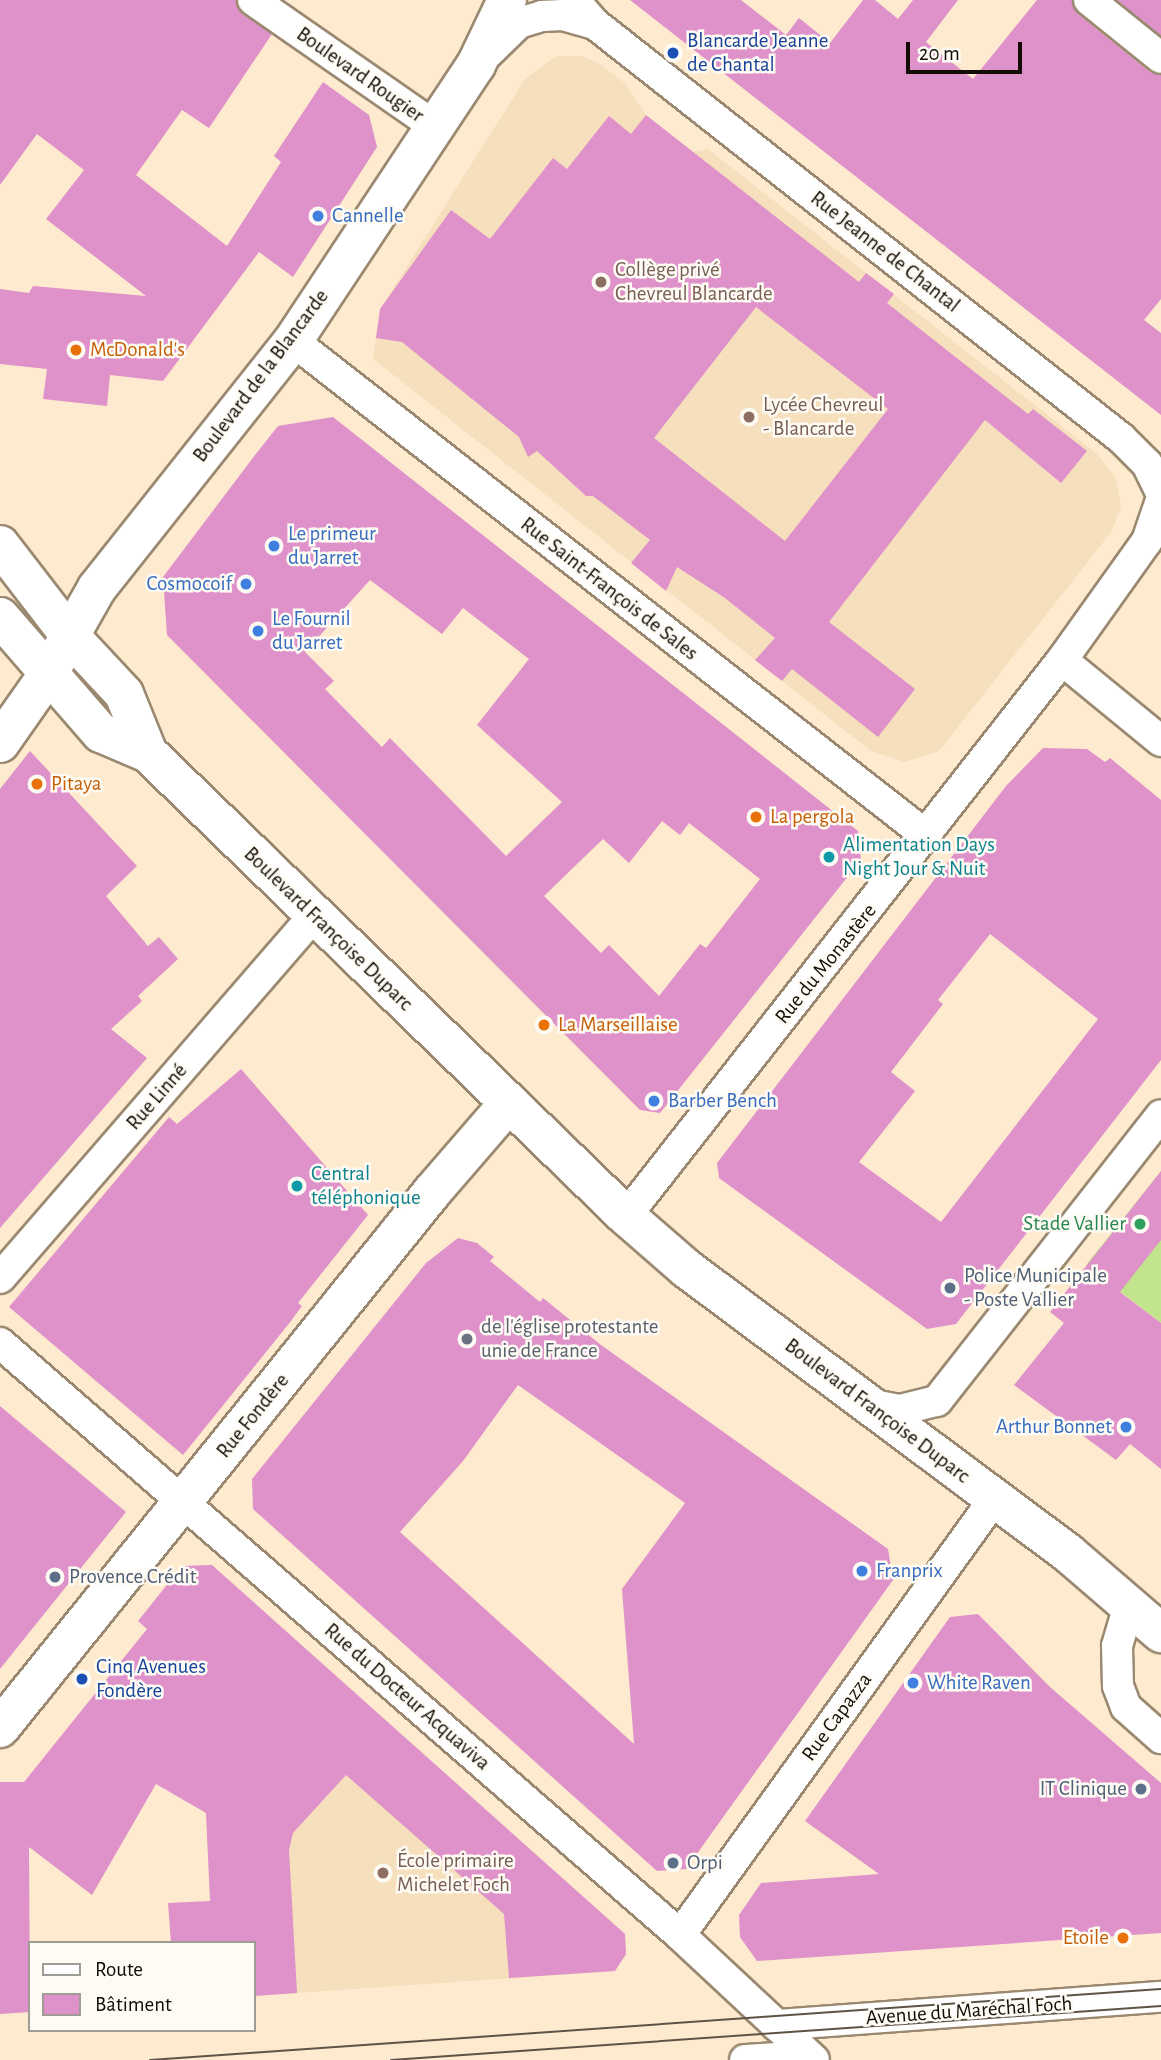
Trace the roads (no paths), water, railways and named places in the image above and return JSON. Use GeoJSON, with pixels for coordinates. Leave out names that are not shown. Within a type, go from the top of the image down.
{"type":"FeatureCollection","features":[{"type":"Feature","properties":{"kind":"main road","name":"Boulevard de la Blancarde"},"geometry":{"type":"LineString","coordinates":[[0,743],[47,676],[97,588],[293,341],[433,126],[477,65],[507,0]]}},
{"type":"Feature","properties":{"kind":"main road","name":"Boulevard Françoise Duparc"},"geometry":{"type":"LineString","coordinates":[[0,545],[70,636],[130,703],[148,753]]}},
{"type":"Feature","properties":{"kind":"main road","name":"Boulevard Françoise Duparc"},"geometry":{"type":"LineString","coordinates":[[0,617],[47,676],[101,733],[148,753],[508,1105],[626,1216],[687,1269],[995,1498],[1161,1633]]}},
{"type":"Feature","properties":{"kind":"main road","name":"Rue Fondère"},"geometry":{"type":"LineString","coordinates":[[0,1728],[432,1192],[508,1105]]}},
{"type":"Feature","properties":{"kind":"street","name":"Boulevard Rougier"},"geometry":{"type":"LineString","coordinates":[[253,0],[433,126]]}},
{"type":"Feature","properties":{"kind":"street","name":"Rue Jeanne de Chantal"},"geometry":{"type":"LineString","coordinates":[[574,0],[595,24],[1121,438],[1147,464],[1161,493]]}},
{"type":"Feature","properties":{"kind":"street"},"geometry":{"type":"LineString","coordinates":[[1089,0],[1161,58]]}},
{"type":"Feature","properties":{"kind":"street","name":"Rue Jeanne de Chantal"},"geometry":{"type":"LineString","coordinates":[[477,65],[519,23],[563,15],[595,24]]}},
{"type":"Feature","properties":{"kind":"street","name":"Rue Saint-François de Sales"},"geometry":{"type":"LineString","coordinates":[[293,341],[927,836]]}},
{"type":"Feature","properties":{"kind":"street","name":"Rue du Monastère"},"geometry":{"type":"LineString","coordinates":[[626,1216],[927,836],[1062,660],[1147,541],[1161,500]]}},
{"type":"Feature","properties":{"kind":"street"},"geometry":{"type":"LineString","coordinates":[[1062,660],[1161,741]]}},
{"type":"Feature","properties":{"kind":"street","name":"Rue Linné"},"geometry":{"type":"LineString","coordinates":[[0,1278],[314,916]]}},
{"type":"Feature","properties":{"kind":"street"},"geometry":{"type":"LineString","coordinates":[[864,1402],[900,1410],[937,1401],[1161,1115]]}},
{"type":"Feature","properties":{"kind":"street","name":"Rue du Docteur Acquaviva"},"geometry":{"type":"LineString","coordinates":[[0,1343],[680,1935],[811,2058]]}},
{"type":"Feature","properties":{"kind":"street","name":"Rue Capazza"},"geometry":{"type":"LineString","coordinates":[[680,1935],[995,1498]]}},
{"type":"Feature","properties":{"kind":"street"},"geometry":{"type":"LineString","coordinates":[[1129,1605],[1116,1654],[1118,1686],[1126,1707],[1161,1738]]}},
{"type":"Feature","properties":{"kind":"street","name":"Avenue du Maréchal Foch"},"geometry":{"type":"LineString","coordinates":[[776,2025],[1161,1997]]}},
{"type":"Feature","properties":{"kind":"street"},"geometry":{"type":"LineString","coordinates":[[746,2060],[811,2058]]}},
{"type":"Feature","properties":{"kind":"tram line"},"geometry":{"type":"LineString","coordinates":[[150,2060],[1161,1989]]}},
{"type":"Feature","properties":{"kind":"tram line"},"geometry":{"type":"LineString","coordinates":[[391,2060],[1161,2006]]}},
{"type":"Feature","properties":{"kind":"place","name":"Blancarde Jeanne de Chantal"},"geometry":{"type":"Point","coordinates":[673,53]}},
{"type":"Feature","properties":{"kind":"place","name":"Cannelle"},"geometry":{"type":"Point","coordinates":[318,216]}},
{"type":"Feature","properties":{"kind":"place","name":"Collège privé Chevreul Blancarde"},"geometry":{"type":"Point","coordinates":[601,282]}},
{"type":"Feature","properties":{"kind":"place","name":"McDonald's"},"geometry":{"type":"Point","coordinates":[76,350]}},
{"type":"Feature","properties":{"kind":"place","name":"Lycée Chevreul - Blancarde"},"geometry":{"type":"Point","coordinates":[749,417]}},
{"type":"Feature","properties":{"kind":"place","name":"Le primeur du Jarret"},"geometry":{"type":"Point","coordinates":[274,546]}},
{"type":"Feature","properties":{"kind":"place","name":"Cosmocoif"},"geometry":{"type":"Point","coordinates":[246,584]}},
{"type":"Feature","properties":{"kind":"place","name":"Le Fournil du Jarret"},"geometry":{"type":"Point","coordinates":[258,631]}},
{"type":"Feature","properties":{"kind":"place","name":"Pitaya"},"geometry":{"type":"Point","coordinates":[37,784]}},
{"type":"Feature","properties":{"kind":"place","name":"La pergola"},"geometry":{"type":"Point","coordinates":[756,817]}},
{"type":"Feature","properties":{"kind":"place","name":"Alimentation Days Night Jour & Nuit"},"geometry":{"type":"Point","coordinates":[829,857]}},
{"type":"Feature","properties":{"kind":"place","name":"La Marseillaise"},"geometry":{"type":"Point","coordinates":[544,1025]}},
{"type":"Feature","properties":{"kind":"place","name":"Barber Bench"},"geometry":{"type":"Point","coordinates":[654,1101]}},
{"type":"Feature","properties":{"kind":"place","name":"Central téléphonique"},"geometry":{"type":"Point","coordinates":[297,1186]}},
{"type":"Feature","properties":{"kind":"place","name":"Stade Vallier"},"geometry":{"type":"Point","coordinates":[1140,1224]}},
{"type":"Feature","properties":{"kind":"place","name":"Police Municipale - Poste Vallier"},"geometry":{"type":"Point","coordinates":[950,1288]}},
{"type":"Feature","properties":{"kind":"place","name":"de l'église protestante unie de France"},"geometry":{"type":"Point","coordinates":[467,1339]}},
{"type":"Feature","properties":{"kind":"place","name":"Arthur Bonnet"},"geometry":{"type":"Point","coordinates":[1126,1427]}},
{"type":"Feature","properties":{"kind":"place","name":"Franprix"},"geometry":{"type":"Point","coordinates":[862,1571]}},
{"type":"Feature","properties":{"kind":"place","name":"Provence Crédit"},"geometry":{"type":"Point","coordinates":[55,1577]}},
{"type":"Feature","properties":{"kind":"place","name":"Cinq Avenues Fondère"},"geometry":{"type":"Point","coordinates":[82,1679]}},
{"type":"Feature","properties":{"kind":"place","name":"White Raven"},"geometry":{"type":"Point","coordinates":[913,1683]}},
{"type":"Feature","properties":{"kind":"place","name":"IT Clinique"},"geometry":{"type":"Point","coordinates":[1141,1789]}},
{"type":"Feature","properties":{"kind":"place","name":"Orpi"},"geometry":{"type":"Point","coordinates":[673,1863]}},
{"type":"Feature","properties":{"kind":"place","name":"École primaire Michelet Foch"},"geometry":{"type":"Point","coordinates":[383,1873]}},
{"type":"Feature","properties":{"kind":"place","name":"Etoile"},"geometry":{"type":"Point","coordinates":[1123,1938]}}]}
